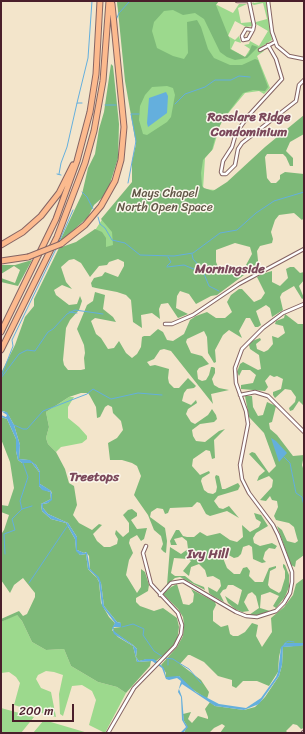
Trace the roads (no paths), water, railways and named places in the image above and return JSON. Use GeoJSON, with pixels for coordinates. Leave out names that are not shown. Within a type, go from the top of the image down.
{"type":"FeatureCollection","features":[{"type":"Feature","properties":{"kind":"highway"},"geometry":{"type":"LineString","coordinates":[[1,332],[56,219],[68,190],[82,146],[96,74],[100,1]]}},
{"type":"Feature","properties":{"kind":"highway"},"geometry":{"type":"LineString","coordinates":[[1,261],[28,257],[61,244],[85,225],[101,206],[115,181],[121,160],[124,127],[110,1]]}},
{"type":"Feature","properties":{"kind":"highway"},"geometry":{"type":"LineString","coordinates":[[1,350],[61,227],[85,163],[95,124],[103,80],[110,1]]}},
{"type":"Feature","properties":{"kind":"highway"},"geometry":{"type":"LineString","coordinates":[[1,245],[26,230],[46,210],[62,187],[82,146]]}},
{"type":"Feature","properties":{"kind":"street"},"geometry":{"type":"LineString","coordinates":[[237,1],[249,1],[254,23],[253,30],[247,40],[243,40],[242,36],[246,30],[253,30]]}},
{"type":"Feature","properties":{"kind":"street"},"geometry":{"type":"LineString","coordinates":[[268,1],[272,32],[279,49],[289,56],[304,59]]}},
{"type":"Feature","properties":{"kind":"street"},"geometry":{"type":"LineString","coordinates":[[260,50],[275,42]]}},
{"type":"Feature","properties":{"kind":"street"},"geometry":{"type":"LineString","coordinates":[[268,45],[276,59],[282,79],[252,112],[236,133],[232,146],[223,161],[222,174],[226,174],[235,165],[238,148],[242,143],[296,101],[299,85],[304,80]]}},
{"type":"Feature","properties":{"kind":"street"},"geometry":{"type":"LineString","coordinates":[[165,324],[172,324],[193,315],[248,279],[304,249]]}},
{"type":"Feature","properties":{"kind":"street"},"geometry":{"type":"LineString","coordinates":[[160,595],[171,583],[183,582],[236,612],[246,616],[257,617],[276,611],[288,598],[292,582],[289,563],[273,526],[249,492],[242,479],[240,465],[245,442],[247,417],[236,383],[235,368],[242,349],[272,320],[304,304]]}},
{"type":"Feature","properties":{"kind":"street"},"geometry":{"type":"LineString","coordinates":[[240,395],[255,392],[268,396],[304,432]]}},
{"type":"Feature","properties":{"kind":"street"},"geometry":{"type":"LineString","coordinates":[[108,733],[132,692],[178,642],[182,625],[175,609],[160,595],[149,579],[143,553],[146,546]]}},
{"type":"Feature","properties":{"kind":"water"},"geometry":{"type":"Polygon","coordinates":[[[166,92],[168,96],[167,113],[148,127],[149,98],[166,92]]]}},
{"type":"Feature","properties":{"kind":"water"},"geometry":{"type":"Polygon","coordinates":[[[1,411],[7,412],[14,425],[20,445],[19,459],[30,460],[36,465],[40,472],[40,484],[50,490],[52,494],[52,500],[43,504],[43,508],[48,514],[68,523],[77,537],[77,550],[84,553],[87,552],[90,569],[99,577],[101,583],[104,606],[117,622],[121,623],[121,627],[114,627],[113,629],[137,649],[136,657],[139,661],[154,659],[164,668],[166,677],[179,676],[196,692],[219,704],[246,708],[261,698],[276,677],[281,647],[286,643],[304,643],[304,645],[300,646],[283,647],[282,665],[279,676],[259,704],[244,710],[215,706],[182,684],[179,689],[182,697],[184,721],[188,727],[183,733],[180,733],[186,727],[182,720],[181,697],[178,692],[181,681],[177,678],[169,680],[166,679],[162,668],[152,661],[137,662],[133,646],[114,634],[112,628],[115,623],[102,606],[99,582],[97,577],[88,569],[86,554],[80,555],[76,551],[75,539],[66,523],[51,519],[42,511],[41,504],[51,499],[50,492],[42,490],[39,486],[39,472],[32,463],[22,463],[18,460],[16,439],[7,419],[1,417],[1,415],[6,417],[7,415],[1,411]]]}},
{"type":"Feature","properties":{"kind":"water"},"geometry":{"type":"Polygon","coordinates":[[[271,438],[276,441],[287,453],[279,462],[271,438]]]}},
{"type":"Feature","properties":{"kind":"waterway"},"geometry":{"type":"LineString","coordinates":[[77,103],[88,58],[92,1]]}},
{"type":"Feature","properties":{"kind":"waterway"},"geometry":{"type":"LineString","coordinates":[[116,20],[119,13],[130,1]]}},
{"type":"Feature","properties":{"kind":"waterway"},"geometry":{"type":"LineString","coordinates":[[175,104],[185,94],[205,87],[215,80],[231,80],[239,76],[250,77]]}},
{"type":"Feature","properties":{"kind":"waterway"},"geometry":{"type":"LineString","coordinates":[[59,174],[77,103],[82,103]]}},
{"type":"Feature","properties":{"kind":"waterway"},"geometry":{"type":"LineString","coordinates":[[105,105],[116,105]]}},
{"type":"Feature","properties":{"kind":"waterway"},"geometry":{"type":"LineString","coordinates":[[128,183],[136,141],[131,114],[139,114]]}},
{"type":"Feature","properties":{"kind":"waterway"},"geometry":{"type":"LineString","coordinates":[[57,174],[61,175]]}},
{"type":"Feature","properties":{"kind":"waterway"},"geometry":{"type":"LineString","coordinates":[[82,192],[87,197],[93,209]]}},
{"type":"Feature","properties":{"kind":"waterway"},"geometry":{"type":"LineString","coordinates":[[98,217],[100,224],[105,228],[112,240],[125,243],[140,255],[174,256],[193,253],[220,233],[237,230],[256,213],[274,201],[304,192]]}},
{"type":"Feature","properties":{"kind":"waterway"},"geometry":{"type":"LineString","coordinates":[[59,242],[73,210]]}},
{"type":"Feature","properties":{"kind":"waterway"},"geometry":{"type":"LineString","coordinates":[[1,377],[13,346],[12,340],[56,249]]}},
{"type":"Feature","properties":{"kind":"waterway"},"geometry":{"type":"LineString","coordinates":[[192,254],[193,259],[202,269],[209,286],[219,291]]}},
{"type":"Feature","properties":{"kind":"waterway"},"geometry":{"type":"LineString","coordinates":[[167,266],[171,262],[168,257]]}},
{"type":"Feature","properties":{"kind":"waterway"},"geometry":{"type":"LineString","coordinates":[[167,267],[184,265],[201,272]]}},
{"type":"Feature","properties":{"kind":"waterway"},"geometry":{"type":"LineString","coordinates":[[1,378],[19,354],[27,350],[35,351],[48,332],[53,329],[67,314],[75,310],[103,314]]}},
{"type":"Feature","properties":{"kind":"waterway"},"geometry":{"type":"LineString","coordinates":[[69,312],[77,313]]}},
{"type":"Feature","properties":{"kind":"waterway"},"geometry":{"type":"LineString","coordinates":[[14,425],[27,429],[43,411],[87,394],[93,389],[111,399],[138,393],[162,395]]}},
{"type":"Feature","properties":{"kind":"waterway"},"geometry":{"type":"LineString","coordinates":[[284,457],[290,463],[296,493],[302,497],[304,506]]}},
{"type":"Feature","properties":{"kind":"waterway"},"geometry":{"type":"LineString","coordinates":[[22,509],[20,501],[28,477],[23,463]]}},
{"type":"Feature","properties":{"kind":"waterway"},"geometry":{"type":"LineString","coordinates":[[5,554],[4,534],[15,530],[12,519],[22,509],[32,506]]}},
{"type":"Feature","properties":{"kind":"waterway"},"geometry":{"type":"LineString","coordinates":[[29,583],[68,525]]}},
{"type":"Feature","properties":{"kind":"waterway"},"geometry":{"type":"LineString","coordinates":[[122,627],[133,624],[144,629],[143,635],[154,651],[163,657]]}},
{"type":"Feature","properties":{"kind":"waterway"},"geometry":{"type":"LineString","coordinates":[[284,644],[288,641],[294,642]]}},
{"type":"Feature","properties":{"kind":"waterway"},"geometry":{"type":"LineString","coordinates":[[165,658],[173,659],[189,669],[201,683]]}},
{"type":"Feature","properties":{"kind":"waterway"},"geometry":{"type":"LineString","coordinates":[[168,660],[168,665]]}},
{"type":"Feature","properties":{"kind":"district","name":"Rosslare Ridge Condominium"},"geometry":{"type":"Point","coordinates":[249,126]}},
{"type":"Feature","properties":{"kind":"district","name":"Morningside"},"geometry":{"type":"Point","coordinates":[230,270]}},
{"type":"Feature","properties":{"kind":"district","name":"Treetops"},"geometry":{"type":"Point","coordinates":[94,478]}},
{"type":"Feature","properties":{"kind":"district","name":"Ivy Hill"},"geometry":{"type":"Point","coordinates":[208,555]}},
{"type":"Feature","properties":{"kind":"park label","name":"Mays Chapel North Open Space"},"geometry":{"type":"Point","coordinates":[165,201]}}]}
